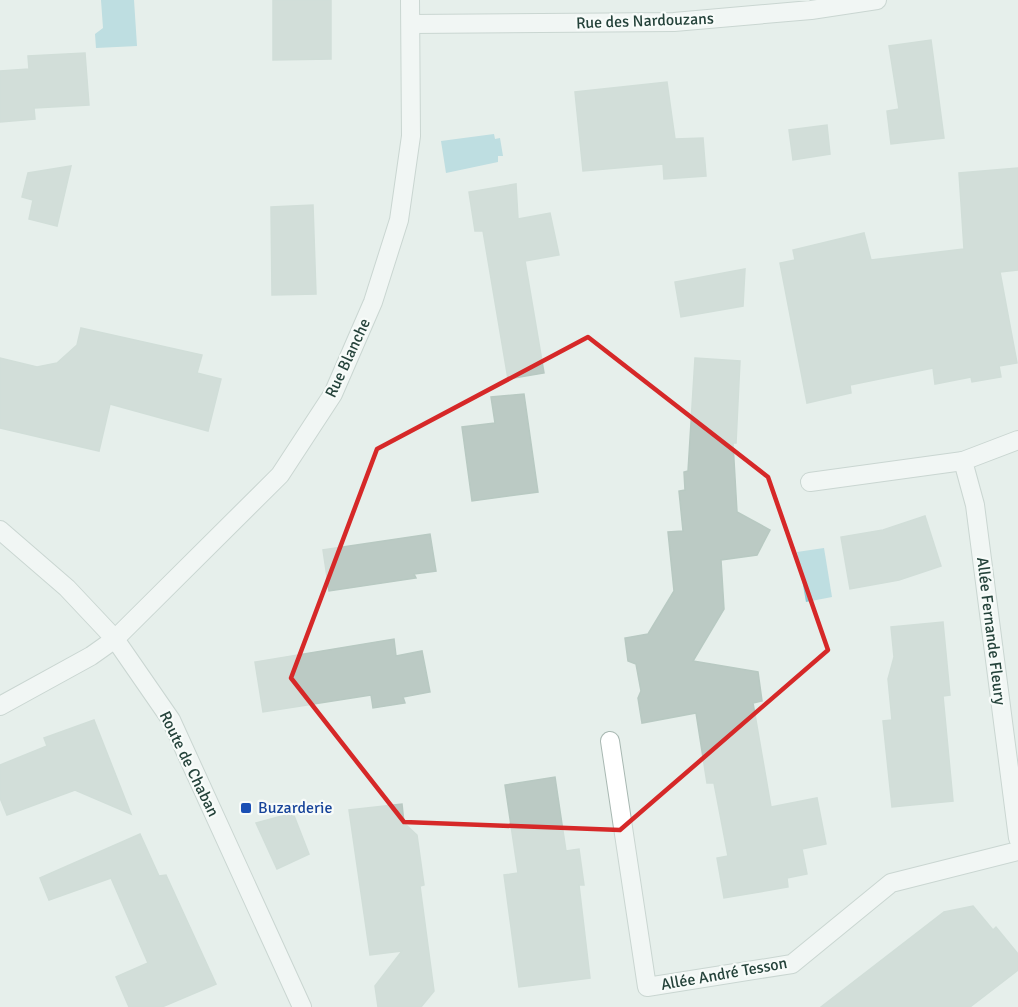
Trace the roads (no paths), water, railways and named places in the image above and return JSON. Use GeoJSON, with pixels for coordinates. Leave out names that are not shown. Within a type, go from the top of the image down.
{"type":"FeatureCollection","features":[{"type":"Feature","properties":{"kind":"street","name":"Rue Blanche"},"geometry":{"type":"LineString","coordinates":[[0,706],[91,656],[115,639],[280,475],[333,394],[373,302],[399,220],[411,136],[410,0]]}},
{"type":"Feature","properties":{"kind":"street","name":"Rue des Nardouzans"},"geometry":{"type":"LineString","coordinates":[[411,24],[674,22],[811,10],[877,0]]}},
{"type":"Feature","properties":{"kind":"street"},"geometry":{"type":"LineString","coordinates":[[810,482],[963,461],[1018,440]]}},
{"type":"Feature","properties":{"kind":"street","name":"Allée Fernande Fleury"},"geometry":{"type":"LineString","coordinates":[[963,461],[975,505],[1018,838]]}},
{"type":"Feature","properties":{"kind":"street","name":"Route de Chaban"},"geometry":{"type":"LineString","coordinates":[[0,530],[67,588],[115,639],[171,720],[302,1007]]}},
{"type":"Feature","properties":{"kind":"street","name":"Allée André Tesson"},"geometry":{"type":"LineString","coordinates":[[610,741],[647,987],[792,964],[891,883],[1018,851]]}},
{"type":"Feature","properties":{"kind":"water"},"geometry":{"type":"Polygon","coordinates":[[[101,0],[134,0],[137,46],[96,48],[95,34],[103,28],[101,0]]]}},
{"type":"Feature","properties":{"kind":"water"},"geometry":{"type":"Polygon","coordinates":[[[494,134],[495,139],[500,138],[503,156],[498,156],[498,162],[446,173],[441,141],[494,134]]]}},
{"type":"Feature","properties":{"kind":"water"},"geometry":{"type":"Polygon","coordinates":[[[824,548],[832,597],[806,602],[797,552],[824,548]]]}},
{"type":"Feature","properties":{"kind":"place","name":"Buzarderie"},"geometry":{"type":"Point","coordinates":[246,808]}}]}
